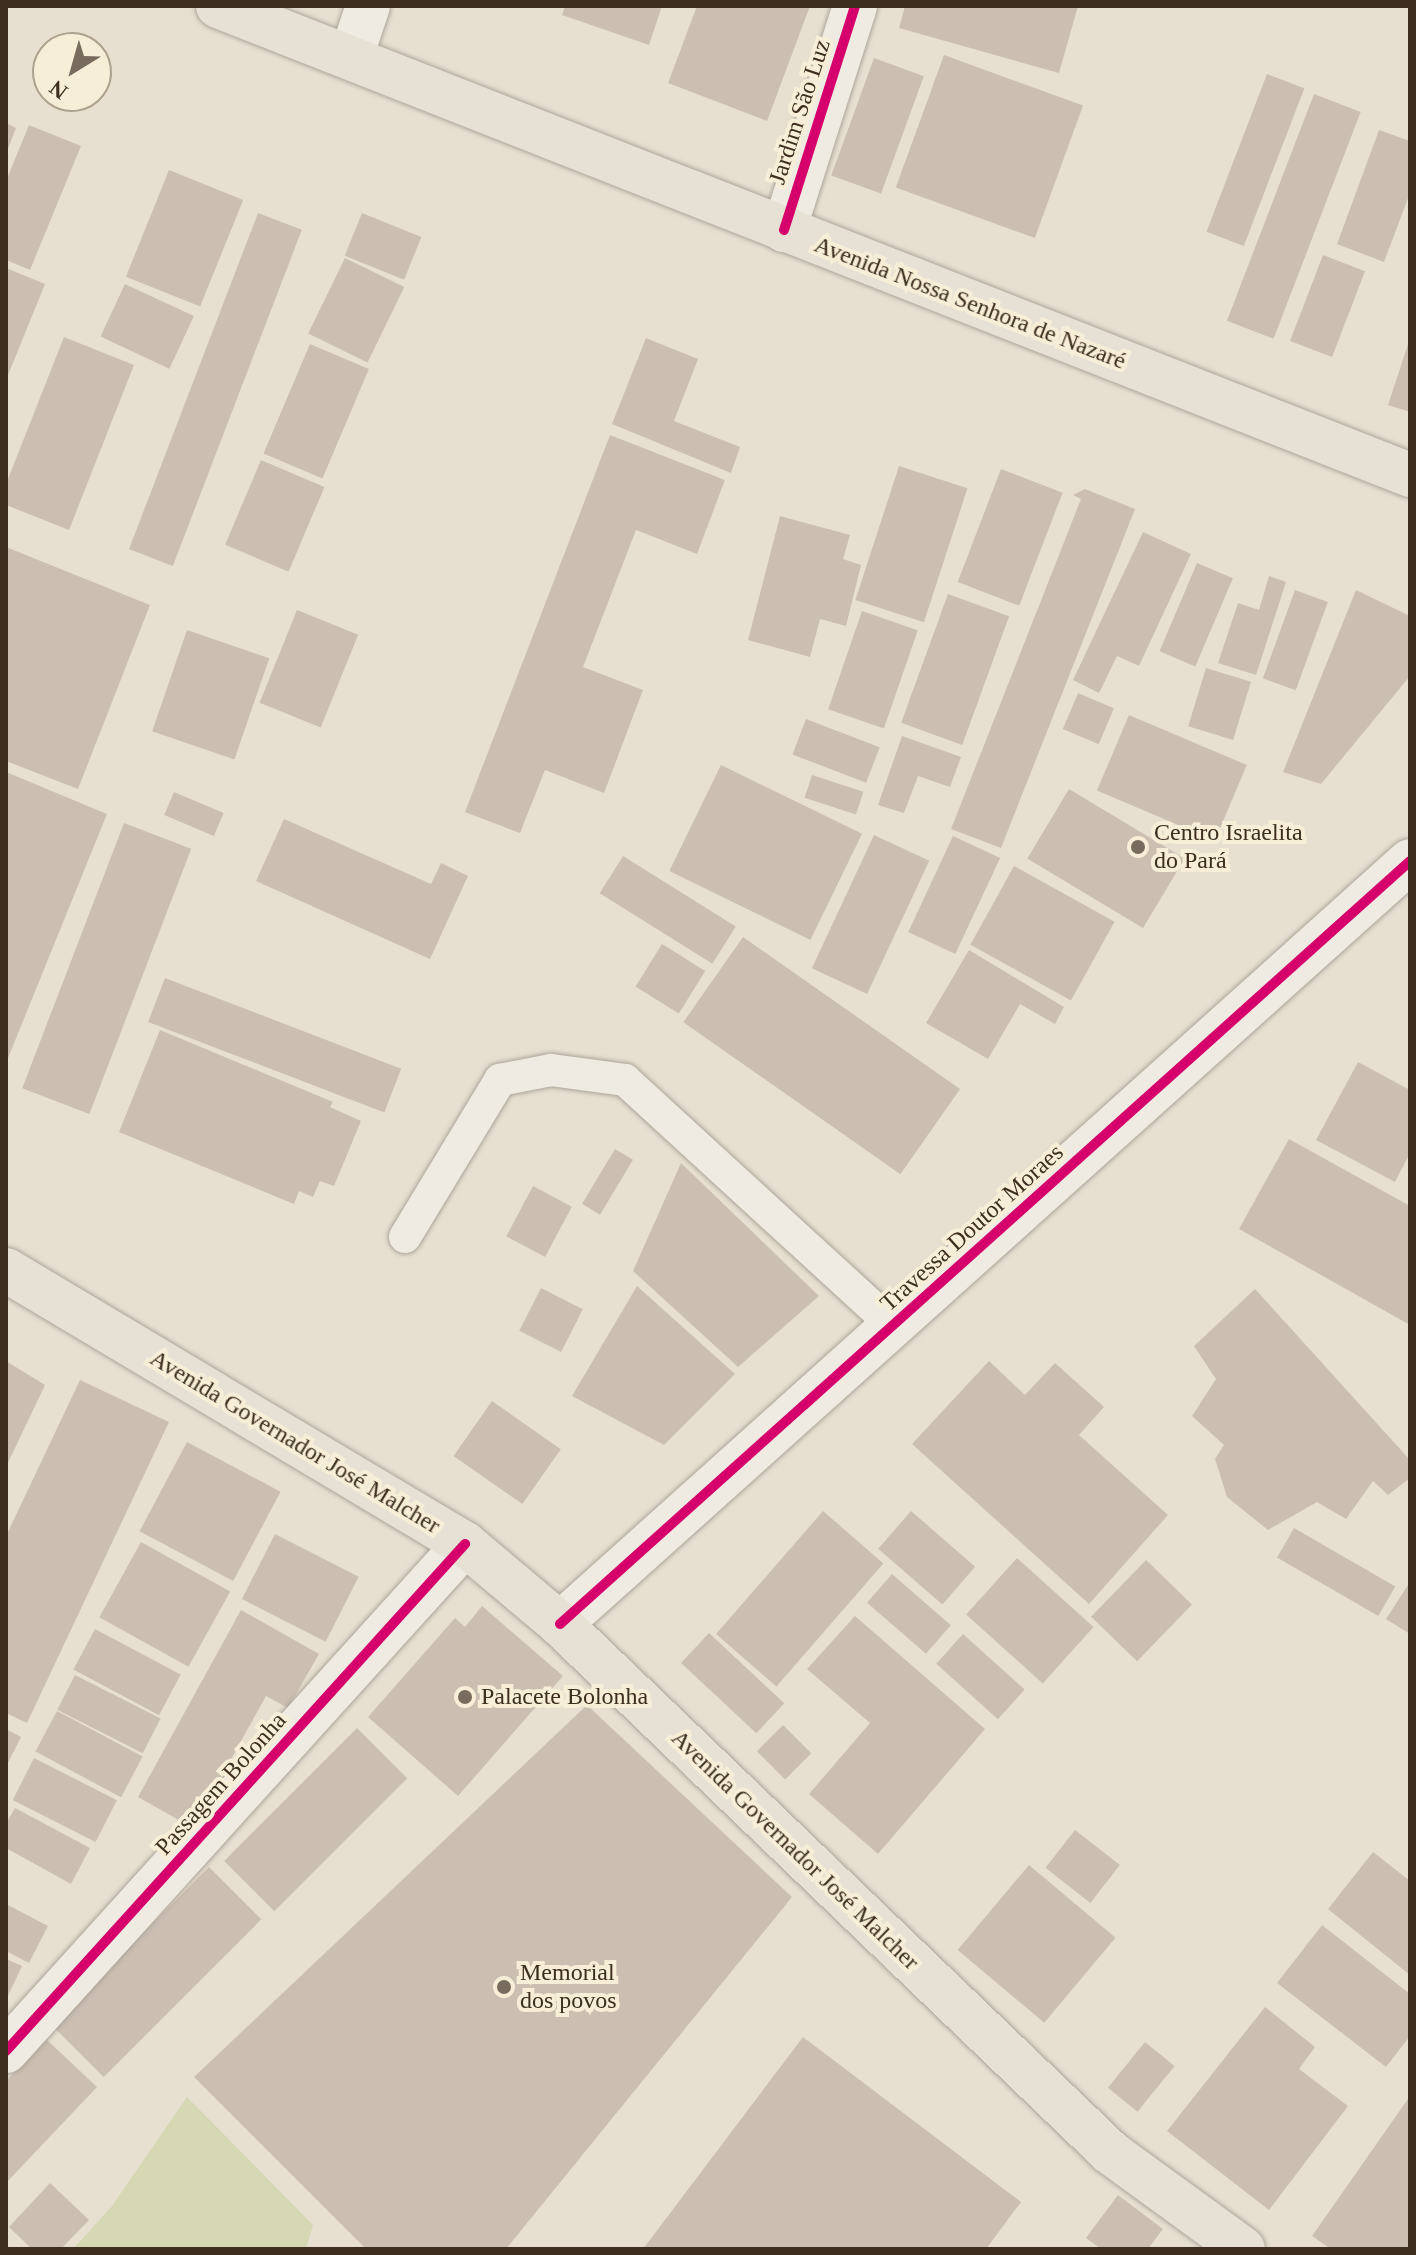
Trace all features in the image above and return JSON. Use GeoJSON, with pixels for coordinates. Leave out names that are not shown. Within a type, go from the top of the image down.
{"type":"FeatureCollection","features":[{"type":"Feature","properties":{"kind":"main road","name":"Avenida Nossa Senhora de Nazaré"},"geometry":{"type":"LineString","coordinates":[[218,6],[1410,475]]}},
{"type":"Feature","properties":{"kind":"main road","name":"Avenida Governador José Malcher"},"geometry":{"type":"LineString","coordinates":[[6,1270],[465,1544],[560,1624],[1111,2153],[1243,2249]]}},
{"type":"Feature","properties":{"kind":"street"},"geometry":{"type":"LineString","coordinates":[[351,57],[368,6]]}},
{"type":"Feature","properties":{"kind":"street","name":"Jardim São Luz"},"geometry":{"type":"LineString","coordinates":[[784,230],[855,6]]}},
{"type":"Feature","properties":{"kind":"street","name":"Travessa Doutor Moraes"},"geometry":{"type":"LineString","coordinates":[[560,1624],[1410,861]]}},
{"type":"Feature","properties":{"kind":"street","name":"Passagem Bolonha"},"geometry":{"type":"LineString","coordinates":[[6,2051],[465,1544]]}},
{"type":"Feature","properties":{"kind":"lane"},"geometry":{"type":"LineString","coordinates":[[405,1237],[500,1080],[551,1070],[625,1080],[893,1326]]}},
{"type":"Feature","properties":{"kind":"green space"},"geometry":{"type":"Polygon","coordinates":[[[187,2097],[313,2225],[306,2249],[73,2249],[112,2206],[187,2097]]]}},
{"type":"Feature","properties":{"kind":"building"},"geometry":{"type":"Polygon","coordinates":[[[565,6],[662,6],[649,45],[562,15],[565,6]]]}},
{"type":"Feature","properties":{"kind":"building"},"geometry":{"type":"Polygon","coordinates":[[[697,6],[810,6],[767,121],[668,83],[697,6]]]}},
{"type":"Feature","properties":{"kind":"building"},"geometry":{"type":"Polygon","coordinates":[[[905,6],[1078,6],[1059,73],[899,28],[905,6]]]}},
{"type":"Feature","properties":{"kind":"building"},"geometry":{"type":"Polygon","coordinates":[[[944,55],[1083,106],[1035,238],[896,187],[944,55]]]}},
{"type":"Feature","properties":{"kind":"building"},"geometry":{"type":"Polygon","coordinates":[[[874,58],[924,76],[881,194],[831,175],[874,58]]]}},
{"type":"Feature","properties":{"kind":"building"},"geometry":{"type":"Polygon","coordinates":[[[1267,74],[1304,88],[1244,246],[1206,232],[1267,74]]]}},
{"type":"Feature","properties":{"kind":"building"},"geometry":{"type":"Polygon","coordinates":[[[1314,94],[1361,112],[1274,339],[1227,321],[1314,94]]]}},
{"type":"Feature","properties":{"kind":"building"},"geometry":{"type":"Polygon","coordinates":[[[6,123],[16,128],[6,154],[6,123]]]}},
{"type":"Feature","properties":{"kind":"building"},"geometry":{"type":"Polygon","coordinates":[[[29,125],[81,146],[30,270],[6,260],[6,181],[29,125]]]}},
{"type":"Feature","properties":{"kind":"building"},"geometry":{"type":"Polygon","coordinates":[[[1379,130],[1410,141],[1410,193],[1384,262],[1337,244],[1379,130]]]}},
{"type":"Feature","properties":{"kind":"building"},"geometry":{"type":"Polygon","coordinates":[[[169,170],[243,200],[200,307],[126,277],[169,170]]]}},
{"type":"Feature","properties":{"kind":"building"},"geometry":{"type":"Polygon","coordinates":[[[258,213],[302,230],[173,566],[129,549],[258,213]]]}},
{"type":"Feature","properties":{"kind":"building"},"geometry":{"type":"Polygon","coordinates":[[[362,213],[421,237],[404,280],[345,256],[362,213]]]}},
{"type":"Feature","properties":{"kind":"building"},"geometry":{"type":"Polygon","coordinates":[[[1323,255],[1365,271],[1332,357],[1290,341],[1323,255]]]}},
{"type":"Feature","properties":{"kind":"building"},"geometry":{"type":"Polygon","coordinates":[[[345,258],[404,287],[367,362],[308,333],[345,258]]]}},
{"type":"Feature","properties":{"kind":"building"},"geometry":{"type":"Polygon","coordinates":[[[6,268],[45,284],[6,380],[6,268]]]}},
{"type":"Feature","properties":{"kind":"building"},"geometry":{"type":"Polygon","coordinates":[[[125,284],[194,316],[169,369],[100,337],[125,284]]]}},
{"type":"Feature","properties":{"kind":"building"},"geometry":{"type":"Polygon","coordinates":[[[64,337],[134,365],[69,530],[6,505],[6,484],[64,337]]]}},
{"type":"Feature","properties":{"kind":"building"},"geometry":{"type":"Polygon","coordinates":[[[646,338],[698,359],[674,421],[740,447],[731,473],[612,424],[646,338]]]}},
{"type":"Feature","properties":{"kind":"building"},"geometry":{"type":"Polygon","coordinates":[[[1410,341],[1410,412],[1388,405],[1410,341]]]}},
{"type":"Feature","properties":{"kind":"building"},"geometry":{"type":"Polygon","coordinates":[[[310,344],[369,369],[322,479],[264,454],[310,344]]]}},
{"type":"Feature","properties":{"kind":"building"},"geometry":{"type":"Polygon","coordinates":[[[610,435],[725,480],[697,554],[636,530],[583,667],[643,690],[604,793],[545,770],[520,833],[465,812],[610,435]]]}},
{"type":"Feature","properties":{"kind":"building"},"geometry":{"type":"Polygon","coordinates":[[[261,460],[325,487],[289,572],[225,545],[261,460]]]}},
{"type":"Feature","properties":{"kind":"building"},"geometry":{"type":"Polygon","coordinates":[[[899,466],[967,488],[924,622],[855,600],[899,466]]]}},
{"type":"Feature","properties":{"kind":"building"},"geometry":{"type":"Polygon","coordinates":[[[1001,469],[1063,493],[1019,606],[958,582],[1001,469]]]}},
{"type":"Feature","properties":{"kind":"building"},"geometry":{"type":"Polygon","coordinates":[[[1085,489],[1135,509],[1001,848],[951,829],[1081,499],[1073,495],[1085,489]]]}},
{"type":"Feature","properties":{"kind":"building"},"geometry":{"type":"Polygon","coordinates":[[[780,516],[850,535],[843,559],[861,565],[846,626],[820,619],[810,657],[748,640],[780,516]]]}},
{"type":"Feature","properties":{"kind":"building"},"geometry":{"type":"Polygon","coordinates":[[[1143,532],[1191,554],[1139,666],[1117,656],[1099,693],[1073,680],[1143,532]]]}},
{"type":"Feature","properties":{"kind":"building"},"geometry":{"type":"Polygon","coordinates":[[[6,547],[150,605],[78,789],[6,761],[6,547]]]}},
{"type":"Feature","properties":{"kind":"building"},"geometry":{"type":"Polygon","coordinates":[[[1197,563],[1233,578],[1195,667],[1159,651],[1197,563]]]}},
{"type":"Feature","properties":{"kind":"building"},"geometry":{"type":"Polygon","coordinates":[[[1269,576],[1286,582],[1256,675],[1218,663],[1238,603],[1259,610],[1269,576]]]}},
{"type":"Feature","properties":{"kind":"building"},"geometry":{"type":"Polygon","coordinates":[[[1295,590],[1328,602],[1296,690],[1263,678],[1295,590]]]}},
{"type":"Feature","properties":{"kind":"building"},"geometry":{"type":"Polygon","coordinates":[[[1356,590],[1410,616],[1410,676],[1321,784],[1283,772],[1356,590]]]}},
{"type":"Feature","properties":{"kind":"building"},"geometry":{"type":"Polygon","coordinates":[[[948,594],[1009,616],[962,745],[901,723],[948,594]]]}},
{"type":"Feature","properties":{"kind":"building"},"geometry":{"type":"Polygon","coordinates":[[[297,610],[358,635],[321,727],[260,703],[297,610]]]}},
{"type":"Feature","properties":{"kind":"building"},"geometry":{"type":"Polygon","coordinates":[[[862,611],[918,630],[884,729],[828,709],[862,611]]]}},
{"type":"Feature","properties":{"kind":"building"},"geometry":{"type":"Polygon","coordinates":[[[187,630],[269,658],[234,759],[152,731],[187,630]]]}},
{"type":"Feature","properties":{"kind":"building"},"geometry":{"type":"Polygon","coordinates":[[[1206,668],[1251,682],[1233,740],[1188,726],[1206,668]]]}},
{"type":"Feature","properties":{"kind":"building"},"geometry":{"type":"Polygon","coordinates":[[[1078,693],[1114,708],[1099,744],[1063,729],[1078,693]]]}},
{"type":"Feature","properties":{"kind":"building"},"geometry":{"type":"Polygon","coordinates":[[[1129,715],[1247,765],[1215,840],[1097,790],[1129,715]]]}},
{"type":"Feature","properties":{"kind":"building"},"geometry":{"type":"Polygon","coordinates":[[[806,719],[880,747],[866,783],[792,754],[806,719]]]}},
{"type":"Feature","properties":{"kind":"building"},"geometry":{"type":"Polygon","coordinates":[[[902,736],[961,757],[950,787],[918,776],[904,813],[878,805],[902,736]]]}},
{"type":"Feature","properties":{"kind":"building"},"geometry":{"type":"Polygon","coordinates":[[[721,765],[862,834],[810,940],[669,871],[721,765]]]}},
{"type":"Feature","properties":{"kind":"building"},"geometry":{"type":"Polygon","coordinates":[[[6,772],[107,814],[6,1063],[6,772]]]}},
{"type":"Feature","properties":{"kind":"building"},"geometry":{"type":"Polygon","coordinates":[[[812,775],[863,792],[856,815],[805,798],[812,775]]]}},
{"type":"Feature","properties":{"kind":"building"},"geometry":{"type":"Polygon","coordinates":[[[1069,789],[1185,859],[1143,928],[1027,858],[1069,789]]]}},
{"type":"Feature","properties":{"kind":"building"},"geometry":{"type":"Polygon","coordinates":[[[174,792],[224,813],[214,836],[164,815],[174,792]]]}},
{"type":"Feature","properties":{"kind":"building"},"geometry":{"type":"Polygon","coordinates":[[[284,819],[431,884],[441,863],[468,876],[430,959],[256,881],[284,819]]]}},
{"type":"Feature","properties":{"kind":"building"},"geometry":{"type":"Polygon","coordinates":[[[124,823],[191,849],[89,1114],[22,1088],[124,823]]]}},
{"type":"Feature","properties":{"kind":"building"},"geometry":{"type":"Polygon","coordinates":[[[874,835],[929,861],[867,994],[812,968],[874,835]]]}},
{"type":"Feature","properties":{"kind":"building"},"geometry":{"type":"Polygon","coordinates":[[[953,836],[1000,858],[955,954],[908,932],[953,836]]]}},
{"type":"Feature","properties":{"kind":"building"},"geometry":{"type":"Polygon","coordinates":[[[623,856],[736,926],[712,964],[600,893],[623,856]]]}},
{"type":"Feature","properties":{"kind":"building"},"geometry":{"type":"Polygon","coordinates":[[[1014,866],[1115,922],[1071,1000],[970,945],[1014,866]]]}},
{"type":"Feature","properties":{"kind":"building"},"geometry":{"type":"Polygon","coordinates":[[[743,937],[960,1089],[900,1174],[683,1022],[743,937]]]}},
{"type":"Feature","properties":{"kind":"building"},"geometry":{"type":"Polygon","coordinates":[[[662,944],[705,971],[679,1013],[636,986],[662,944]]]}},
{"type":"Feature","properties":{"kind":"building"},"geometry":{"type":"Polygon","coordinates":[[[969,950],[1064,1007],[1055,1024],[1020,1004],[988,1059],[926,1023],[969,950]]]}},
{"type":"Feature","properties":{"kind":"building"},"geometry":{"type":"Polygon","coordinates":[[[165,978],[401,1069],[384,1113],[148,1022],[165,978]]]}},
{"type":"Feature","properties":{"kind":"building"},"geometry":{"type":"Polygon","coordinates":[[[160,1030],[333,1102],[330,1107],[361,1121],[334,1186],[320,1181],[313,1197],[299,1191],[294,1204],[119,1132],[160,1030]]]}},
{"type":"Feature","properties":{"kind":"building"},"geometry":{"type":"Polygon","coordinates":[[[1358,1062],[1410,1090],[1410,1153],[1395,1182],[1316,1140],[1358,1062]]]}},
{"type":"Feature","properties":{"kind":"building"},"geometry":{"type":"Polygon","coordinates":[[[1289,1139],[1410,1206],[1410,1325],[1239,1229],[1289,1139]]]}},
{"type":"Feature","properties":{"kind":"building"},"geometry":{"type":"Polygon","coordinates":[[[615,1149],[633,1160],[600,1215],[582,1204],[615,1149]]]}},
{"type":"Feature","properties":{"kind":"building"},"geometry":{"type":"Polygon","coordinates":[[[681,1163],[819,1296],[738,1367],[633,1271],[681,1163]]]}},
{"type":"Feature","properties":{"kind":"building"},"geometry":{"type":"Polygon","coordinates":[[[533,1186],[572,1207],[545,1257],[506,1236],[533,1186]]]}},
{"type":"Feature","properties":{"kind":"building"},"geometry":{"type":"Polygon","coordinates":[[[637,1286],[735,1374],[664,1445],[572,1396],[637,1286]]]}},
{"type":"Feature","properties":{"kind":"building"},"geometry":{"type":"Polygon","coordinates":[[[541,1288],[583,1309],[561,1352],[519,1331],[541,1288]]]}},
{"type":"Feature","properties":{"kind":"building"},"geometry":{"type":"Polygon","coordinates":[[[1255,1289],[1410,1460],[1410,1478],[1388,1495],[1373,1481],[1346,1519],[1317,1502],[1268,1530],[1227,1497],[1215,1459],[1224,1445],[1192,1416],[1216,1379],[1194,1346],[1255,1289]]]}},
{"type":"Feature","properties":{"kind":"building"},"geometry":{"type":"Polygon","coordinates":[[[6,1361],[45,1385],[6,1467],[6,1361]]]}},
{"type":"Feature","properties":{"kind":"building"},"geometry":{"type":"Polygon","coordinates":[[[989,1361],[1025,1395],[1055,1363],[1104,1407],[1079,1435],[1168,1515],[1089,1604],[912,1444],[989,1361]]]}},
{"type":"Feature","properties":{"kind":"building"},"geometry":{"type":"Polygon","coordinates":[[[80,1380],[169,1422],[27,1723],[6,1713],[6,1536],[80,1380]]]}},
{"type":"Feature","properties":{"kind":"building"},"geometry":{"type":"Polygon","coordinates":[[[492,1401],[561,1449],[522,1504],[454,1456],[492,1401]]]}},
{"type":"Feature","properties":{"kind":"building"},"geometry":{"type":"Polygon","coordinates":[[[187,1442],[281,1492],[233,1581],[140,1531],[187,1442]]]}},
{"type":"Feature","properties":{"kind":"building"},"geometry":{"type":"Polygon","coordinates":[[[823,1511],[883,1563],[776,1687],[716,1634],[823,1511]]]}},
{"type":"Feature","properties":{"kind":"building"},"geometry":{"type":"Polygon","coordinates":[[[911,1511],[975,1567],[942,1605],[878,1549],[911,1511]]]}},
{"type":"Feature","properties":{"kind":"building"},"geometry":{"type":"Polygon","coordinates":[[[1294,1528],[1395,1586],[1378,1616],[1277,1557],[1294,1528]]]}},
{"type":"Feature","properties":{"kind":"building"},"geometry":{"type":"Polygon","coordinates":[[[275,1534],[359,1577],[326,1642],[242,1599],[275,1534]]]}},
{"type":"Feature","properties":{"kind":"building"},"geometry":{"type":"Polygon","coordinates":[[[141,1542],[230,1591],[189,1667],[99,1617],[141,1542]]]}},
{"type":"Feature","properties":{"kind":"building"},"geometry":{"type":"Polygon","coordinates":[[[1017,1558],[1094,1627],[1043,1683],[966,1614],[1017,1558]]]}},
{"type":"Feature","properties":{"kind":"building"},"geometry":{"type":"Polygon","coordinates":[[[1146,1560],[1192,1604],[1137,1661],[1091,1617],[1146,1560]]]}},
{"type":"Feature","properties":{"kind":"building"},"geometry":{"type":"Polygon","coordinates":[[[892,1574],[951,1625],[926,1654],[867,1603],[892,1574]]]}},
{"type":"Feature","properties":{"kind":"building"},"geometry":{"type":"Polygon","coordinates":[[[1410,1582],[1410,1634],[1386,1619],[1410,1582]]]}},
{"type":"Feature","properties":{"kind":"building","name":"Palacete Bolonha"},"geometry":{"type":"Polygon","coordinates":[[[482,1606],[563,1676],[458,1796],[368,1717],[455,1618],[465,1627],[482,1606]]]}},
{"type":"Feature","properties":{"kind":"building"},"geometry":{"type":"Polygon","coordinates":[[[241,1610],[319,1654],[288,1708],[266,1696],[193,1828],[138,1797],[241,1610]]]}},
{"type":"Feature","properties":{"kind":"building"},"geometry":{"type":"Polygon","coordinates":[[[855,1616],[985,1729],[878,1854],[809,1794],[870,1723],[807,1669],[855,1616]]]}},
{"type":"Feature","properties":{"kind":"building"},"geometry":{"type":"Polygon","coordinates":[[[95,1629],[181,1675],[159,1715],[73,1670],[95,1629]]]}},
{"type":"Feature","properties":{"kind":"building"},"geometry":{"type":"Polygon","coordinates":[[[709,1633],[784,1703],[756,1733],[681,1663],[709,1633]]]}},
{"type":"Feature","properties":{"kind":"building"},"geometry":{"type":"Polygon","coordinates":[[[963,1634],[1025,1690],[998,1719],[936,1664],[963,1634]]]}},
{"type":"Feature","properties":{"kind":"building"},"geometry":{"type":"Polygon","coordinates":[[[75,1675],[161,1719],[143,1753],[57,1710],[75,1675]]]}},
{"type":"Feature","properties":{"kind":"building","name":"Memorial dos povos"},"geometry":{"type":"Polygon","coordinates":[[[587,1705],[792,1897],[506,2249],[366,2249],[194,2077],[587,1705]]]}},
{"type":"Feature","properties":{"kind":"building"},"geometry":{"type":"Polygon","coordinates":[[[57,1711],[143,1757],[121,1797],[35,1752],[57,1711]]]}},
{"type":"Feature","properties":{"kind":"building"},"geometry":{"type":"Polygon","coordinates":[[[783,1725],[811,1753],[785,1779],[757,1751],[783,1725]]]}},
{"type":"Feature","properties":{"kind":"building"},"geometry":{"type":"Polygon","coordinates":[[[357,1728],[407,1778],[274,1911],[224,1861],[357,1728]]]}},
{"type":"Feature","properties":{"kind":"building"},"geometry":{"type":"Polygon","coordinates":[[[6,1729],[21,1737],[6,1767],[6,1729]]]}},
{"type":"Feature","properties":{"kind":"building"},"geometry":{"type":"Polygon","coordinates":[[[34,1758],[117,1800],[96,1842],[13,1800],[34,1758]]]}},
{"type":"Feature","properties":{"kind":"building"},"geometry":{"type":"Polygon","coordinates":[[[15,1808],[90,1848],[71,1884],[6,1848],[6,1823],[15,1808]]]}},
{"type":"Feature","properties":{"kind":"building"},"geometry":{"type":"Polygon","coordinates":[[[1075,1830],[1120,1865],[1090,1903],[1045,1868],[1075,1830]]]}},
{"type":"Feature","properties":{"kind":"building"},"geometry":{"type":"Polygon","coordinates":[[[1373,1852],[1410,1881],[1410,1975],[1328,1909],[1373,1852]]]}},
{"type":"Feature","properties":{"kind":"building"},"geometry":{"type":"Polygon","coordinates":[[[1029,1865],[1116,1938],[1044,2023],[958,1950],[1029,1865]]]}},
{"type":"Feature","properties":{"kind":"building"},"geometry":{"type":"Polygon","coordinates":[[[209,1867],[261,1919],[104,2077],[51,2025],[209,1867]]]}},
{"type":"Feature","properties":{"kind":"building"},"geometry":{"type":"Polygon","coordinates":[[[6,1904],[48,1926],[29,1963],[6,1951],[6,1904]]]}},
{"type":"Feature","properties":{"kind":"building"},"geometry":{"type":"Polygon","coordinates":[[[1322,1925],[1410,1994],[1410,2036],[1386,2067],[1277,1983],[1322,1925]]]}},
{"type":"Feature","properties":{"kind":"building"},"geometry":{"type":"Polygon","coordinates":[[[6,1959],[22,1966],[6,2000],[6,1959]]]}},
{"type":"Feature","properties":{"kind":"building"},"geometry":{"type":"Polygon","coordinates":[[[1265,2007],[1315,2047],[1299,2069],[1348,2106],[1269,2210],[1167,2131],[1265,2007]]]}},
{"type":"Feature","properties":{"kind":"building"},"geometry":{"type":"Polygon","coordinates":[[[803,2037],[1021,2202],[986,2249],[643,2249],[803,2037]]]}},
{"type":"Feature","properties":{"kind":"building"},"geometry":{"type":"Polygon","coordinates":[[[46,2039],[97,2087],[6,2183],[6,2081],[46,2039]]]}},
{"type":"Feature","properties":{"kind":"building"},"geometry":{"type":"Polygon","coordinates":[[[1145,2042],[1175,2066],[1137,2112],[1108,2088],[1145,2042]]]}},
{"type":"Feature","properties":{"kind":"building"},"geometry":{"type":"Polygon","coordinates":[[[1410,2096],[1410,2249],[1331,2249],[1312,2236],[1410,2096]]]}},
{"type":"Feature","properties":{"kind":"building"},"geometry":{"type":"Polygon","coordinates":[[[50,2183],[89,2220],[61,2249],[32,2249],[9,2227],[50,2183]]]}},
{"type":"Feature","properties":{"kind":"building"},"geometry":{"type":"Polygon","coordinates":[[[1118,2195],[1163,2229],[1148,2249],[1101,2249],[1086,2238],[1118,2195]]]}},
{"type":"Feature","properties":{"kind":"cycle path"},"geometry":{"type":"LineString","coordinates":[[784,230],[855,6]]}},
{"type":"Feature","properties":{"kind":"cycle path"},"geometry":{"type":"LineString","coordinates":[[560,1624],[1410,861]]}},
{"type":"Feature","properties":{"kind":"cycle path"},"geometry":{"type":"LineString","coordinates":[[6,2051],[465,1544]]}},
{"type":"Feature","properties":{"kind":"place","name":"Centro Israelita do Pará"},"geometry":{"type":"Point","coordinates":[1138,847]}},
{"type":"Feature","properties":{"kind":"place","name":"Palacete Bolonha"},"geometry":{"type":"Point","coordinates":[465,1697]}},
{"type":"Feature","properties":{"kind":"place","name":"Memorial dos povos"},"geometry":{"type":"Point","coordinates":[504,1987]}}]}
